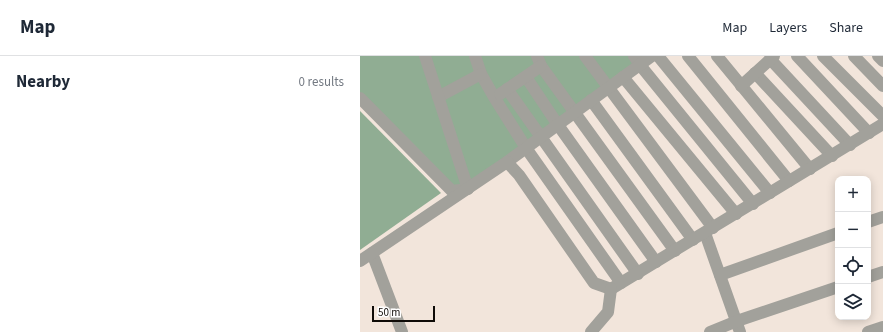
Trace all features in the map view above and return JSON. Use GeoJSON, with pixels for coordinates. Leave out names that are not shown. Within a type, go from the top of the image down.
{"type":"FeatureCollection","features":[{"type":"Feature","properties":{"kind":"street"},"geometry":{"type":"LineString","coordinates":[[425,56],[468,189]]}},
{"type":"Feature","properties":{"kind":"street"},"geometry":{"type":"LineString","coordinates":[[475,56],[494,98],[616,286]]}},
{"type":"Feature","properties":{"kind":"street"},"geometry":{"type":"LineString","coordinates":[[585,56],[709,230],[720,275],[738,327]]}},
{"type":"Feature","properties":{"kind":"street"},"geometry":{"type":"LineString","coordinates":[[634,56],[753,204]]}},
{"type":"Feature","properties":{"kind":"street"},"geometry":{"type":"LineString","coordinates":[[360,261],[507,162],[652,56]]}},
{"type":"Feature","properties":{"kind":"street"},"geometry":{"type":"LineString","coordinates":[[658,56],[770,193]]}},
{"type":"Feature","properties":{"kind":"street"},"geometry":{"type":"LineString","coordinates":[[688,56],[789,182]]}},
{"type":"Feature","properties":{"kind":"street"},"geometry":{"type":"LineString","coordinates":[[717,56],[810,169]]}},
{"type":"Feature","properties":{"kind":"street"},"geometry":{"type":"LineString","coordinates":[[797,56],[869,133]]}},
{"type":"Feature","properties":{"kind":"street"},"geometry":{"type":"LineString","coordinates":[[823,56],[883,116]]}},
{"type":"Feature","properties":{"kind":"street"},"geometry":{"type":"LineString","coordinates":[[854,56],[883,86]]}},
{"type":"Feature","properties":{"kind":"street"},"geometry":{"type":"LineString","coordinates":[[878,56],[883,61]]}},
{"type":"Feature","properties":{"kind":"street"},"geometry":{"type":"LineString","coordinates":[[741,86],[772,58],[850,145]]}},
{"type":"Feature","properties":{"kind":"street"},"geometry":{"type":"LineString","coordinates":[[494,98],[526,77],[539,61],[675,251]]}},
{"type":"Feature","properties":{"kind":"street"},"geometry":{"type":"LineString","coordinates":[[755,73],[832,156]]}},
{"type":"Feature","properties":{"kind":"street"},"geometry":{"type":"LineString","coordinates":[[438,96],[482,74]]}},
{"type":"Feature","properties":{"kind":"street"},"geometry":{"type":"LineString","coordinates":[[526,77],[656,262]]}},
{"type":"Feature","properties":{"kind":"street"},"geometry":{"type":"LineString","coordinates":[[623,77],[736,214]]}},
{"type":"Feature","properties":{"kind":"street"},"geometry":{"type":"LineString","coordinates":[[507,89],[638,274]]}},
{"type":"Feature","properties":{"kind":"street"},"geometry":{"type":"LineString","coordinates":[[360,98],[452,191],[468,189]]}},
{"type":"Feature","properties":{"kind":"street"},"geometry":{"type":"LineString","coordinates":[[591,100],[693,240]]}},
{"type":"Feature","properties":{"kind":"street"},"geometry":{"type":"LineString","coordinates":[[507,162],[519,175],[594,284],[616,286],[883,124]]}},
{"type":"Feature","properties":{"kind":"street"},"geometry":{"type":"LineString","coordinates":[[871,221],[883,217]]}},
{"type":"Feature","properties":{"kind":"street"},"geometry":{"type":"LineString","coordinates":[[720,275],[835,234]]}},
{"type":"Feature","properties":{"kind":"street"},"geometry":{"type":"LineString","coordinates":[[372,253],[402,332]]}},
{"type":"Feature","properties":{"kind":"street"},"geometry":{"type":"LineString","coordinates":[[871,276],[883,272]]}},
{"type":"Feature","properties":{"kind":"street"},"geometry":{"type":"LineString","coordinates":[[591,332],[608,312],[616,286]]}},
{"type":"Feature","properties":{"kind":"street"},"geometry":{"type":"LineString","coordinates":[[710,332],[738,327],[835,288]]}},
{"type":"Feature","properties":{"kind":"street"},"geometry":{"type":"LineString","coordinates":[[868,332],[883,327]]}},
{"type":"Feature","properties":{"kind":"green space"},"geometry":{"type":"Polygon","coordinates":[[[360,56],[646,56],[469,183],[453,187],[360,93],[360,56]]]}},
{"type":"Feature","properties":{"kind":"green space"},"geometry":{"type":"Polygon","coordinates":[[[360,111],[441,193],[360,250],[360,111]]]}}]}
